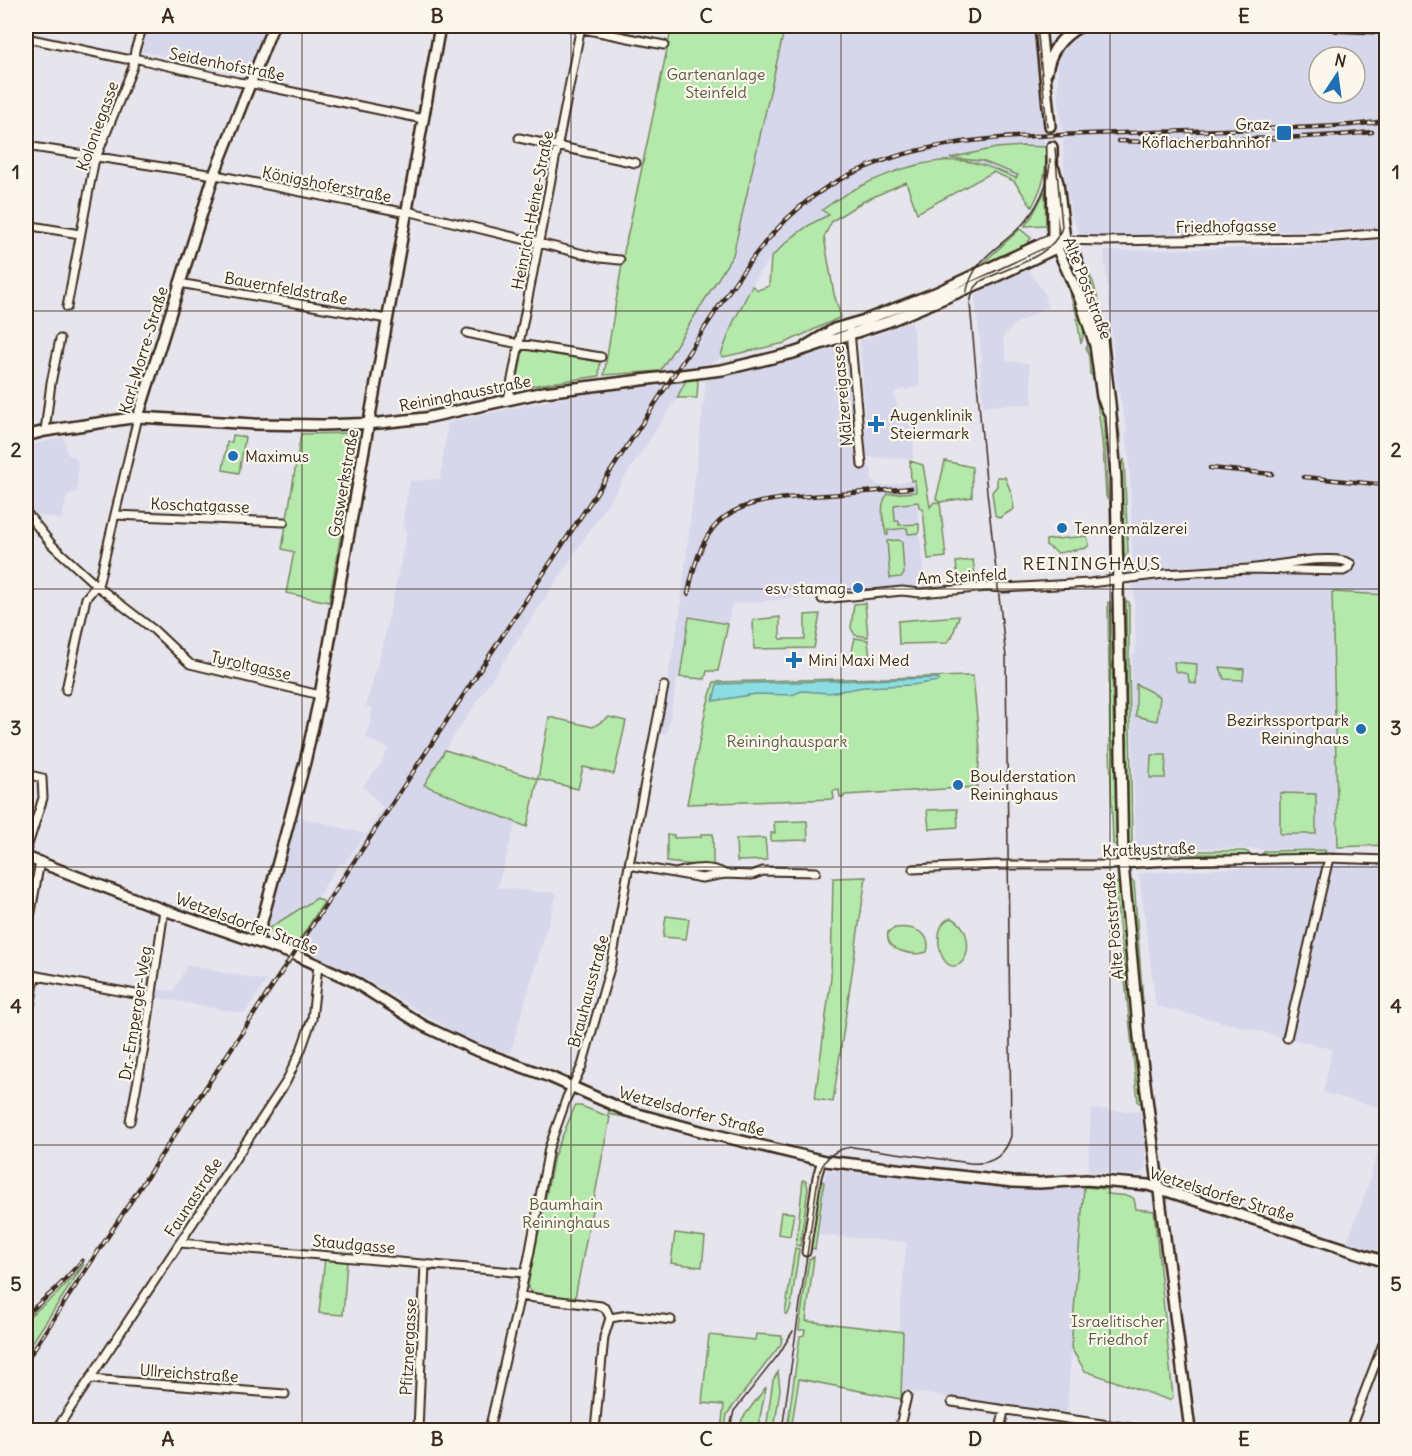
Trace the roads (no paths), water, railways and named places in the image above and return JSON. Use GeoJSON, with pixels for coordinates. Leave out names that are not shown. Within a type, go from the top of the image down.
{"type":"FeatureCollection","features":[{"type":"Feature","properties":{"kind":"main road","name":"Karl-Morre-Straße"},"geometry":{"type":"LineString","coordinates":[[138,417],[214,175],[273,26]]}},
{"type":"Feature","properties":{"kind":"main road","name":"Gaswerkstraße"},"geometry":{"type":"LineString","coordinates":[[257,940],[305,762],[320,695],[440,26]]}},
{"type":"Feature","properties":{"kind":"main road"},"geometry":{"type":"LineString","coordinates":[[1040,26],[1050,126]]}},
{"type":"Feature","properties":{"kind":"main road"},"geometry":{"type":"LineString","coordinates":[[1045,84],[1053,51],[1062,38],[1081,26]]}},
{"type":"Feature","properties":{"kind":"main road"},"geometry":{"type":"LineString","coordinates":[[1337,26],[1386,28]]}},
{"type":"Feature","properties":{"kind":"main road","name":"Alte Poststraße"},"geometry":{"type":"LineString","coordinates":[[1052,147],[1054,169],[1051,228],[1055,244],[1080,299],[1095,345],[1102,397],[1110,415]]}},
{"type":"Feature","properties":{"kind":"main road","name":"Alte Poststraße"},"geometry":{"type":"LineString","coordinates":[[1054,169],[1058,183],[1065,240],[1075,256],[1098,325],[1110,403],[1116,477],[1123,864],[1136,1012],[1190,1431]]}},
{"type":"Feature","properties":{"kind":"main road","name":"Reininghausstraße"},"geometry":{"type":"LineString","coordinates":[[800,351],[822,335],[850,323],[865,320],[935,293],[1065,240]]}},
{"type":"Feature","properties":{"kind":"main road","name":"Reininghausstraße"},"geometry":{"type":"LineString","coordinates":[[26,436],[138,417],[254,424],[322,425],[425,418],[597,384],[722,370],[800,351],[887,322],[970,288],[1055,244]]}},
{"type":"Feature","properties":{"kind":"main road"},"geometry":{"type":"LineString","coordinates":[[970,288],[971,278]]}},
{"type":"Feature","properties":{"kind":"main road","name":"Wetzelsdorfer Straße"},"geometry":{"type":"LineString","coordinates":[[26,857],[164,910],[257,940],[318,965],[351,980],[424,1026],[473,1050],[572,1086],[627,1111],[822,1160],[1013,1182],[1096,1180],[1158,1188],[1386,1262]]}},
{"type":"Feature","properties":{"kind":"street","name":"Koloniegasse"},"geometry":{"type":"LineString","coordinates":[[67,307],[94,163],[133,67],[143,26]]}},
{"type":"Feature","properties":{"kind":"street"},"geometry":{"type":"LineString","coordinates":[[568,26],[663,45]]}},
{"type":"Feature","properties":{"kind":"street","name":"Heinrich-Heine-Straße"},"geometry":{"type":"LineString","coordinates":[[508,400],[581,27]]}},
{"type":"Feature","properties":{"kind":"street","name":"Seidenhofstraße"},"geometry":{"type":"LineString","coordinates":[[26,38],[134,58],[423,119]]}},
{"type":"Feature","properties":{"kind":"street"},"geometry":{"type":"LineString","coordinates":[[519,138],[636,163]]}},
{"type":"Feature","properties":{"kind":"street","name":"Königshoferstraße"},"geometry":{"type":"LineString","coordinates":[[26,146],[214,175],[406,212],[600,258],[620,260]]}},
{"type":"Feature","properties":{"kind":"street"},"geometry":{"type":"LineString","coordinates":[[26,225],[80,234]]}},
{"type":"Feature","properties":{"kind":"street","name":"Friedhofgasse"},"geometry":{"type":"LineString","coordinates":[[1065,240],[1101,242],[1323,238],[1386,233]]}},
{"type":"Feature","properties":{"kind":"street","name":"Bauernfeldstraße"},"geometry":{"type":"LineString","coordinates":[[179,283],[387,319]]}},
{"type":"Feature","properties":{"kind":"street","name":"Mälzereigasse"},"geometry":{"type":"LineString","coordinates":[[850,323],[862,465]]}},
{"type":"Feature","properties":{"kind":"street"},"geometry":{"type":"LineString","coordinates":[[467,333],[601,357]]}},
{"type":"Feature","properties":{"kind":"street"},"geometry":{"type":"LineString","coordinates":[[45,431],[51,381],[60,339]]}},
{"type":"Feature","properties":{"kind":"street","name":"Karl-Morre-Straße"},"geometry":{"type":"LineString","coordinates":[[66,690],[86,598],[97,586],[138,417]]}},
{"type":"Feature","properties":{"kind":"street"},"geometry":{"type":"LineString","coordinates":[[26,512],[51,545],[97,586]]}},
{"type":"Feature","properties":{"kind":"street","name":"Koschatgasse"},"geometry":{"type":"LineString","coordinates":[[115,515],[284,522]]}},
{"type":"Feature","properties":{"kind":"street","name":"Am Steinfeld"},"geometry":{"type":"LineString","coordinates":[[822,599],[902,591],[920,593],[1117,580],[1334,559],[1348,561],[1351,564],[1343,571],[1248,569]]}},
{"type":"Feature","properties":{"kind":"street","name":"Tyroltgasse"},"geometry":{"type":"LineString","coordinates":[[97,586],[154,630],[190,664],[320,695]]}},
{"type":"Feature","properties":{"kind":"street","name":"Brauhausstraße"},"geometry":{"type":"LineString","coordinates":[[489,1431],[525,1273],[549,1148],[555,1126],[582,1066],[612,961],[664,687]]}},
{"type":"Feature","properties":{"kind":"street"},"geometry":{"type":"LineString","coordinates":[[26,774],[42,778],[43,798],[26,850]]}},
{"type":"Feature","properties":{"kind":"street"},"geometry":{"type":"LineString","coordinates":[[1287,1038],[1329,858]]}},
{"type":"Feature","properties":{"kind":"street","name":"Kratkystraße"},"geometry":{"type":"LineString","coordinates":[[914,869],[1329,858],[1386,860]]}},
{"type":"Feature","properties":{"kind":"street"},"geometry":{"type":"LineString","coordinates":[[26,940],[40,861]]}},
{"type":"Feature","properties":{"kind":"street"},"geometry":{"type":"LineString","coordinates":[[629,865],[676,873],[689,869],[725,874],[752,874],[763,871],[816,872]]}},
{"type":"Feature","properties":{"kind":"street","name":"Dr.-Emperger-Weg"},"geometry":{"type":"LineString","coordinates":[[130,1121],[152,997],[164,910]]}},
{"type":"Feature","properties":{"kind":"street","name":"Faunastraße"},"geometry":{"type":"LineString","coordinates":[[56,1431],[286,1082],[312,1019],[318,965]]}},
{"type":"Feature","properties":{"kind":"street"},"geometry":{"type":"LineString","coordinates":[[26,974],[152,997]]}},
{"type":"Feature","properties":{"kind":"street"},"geometry":{"type":"LineString","coordinates":[[26,1031],[35,976]]}},
{"type":"Feature","properties":{"kind":"street"},"geometry":{"type":"LineString","coordinates":[[806,1252],[817,1178],[822,1160]]}},
{"type":"Feature","properties":{"kind":"street","name":"Staudgasse"},"geometry":{"type":"LineString","coordinates":[[180,1243],[525,1273]]}},
{"type":"Feature","properties":{"kind":"street","name":"Pfitznergasse"},"geometry":{"type":"LineString","coordinates":[[418,1431],[425,1264]]}},
{"type":"Feature","properties":{"kind":"street"},"geometry":{"type":"LineString","coordinates":[[519,1296],[601,1306],[606,1309],[610,1318],[604,1337],[596,1431]]}},
{"type":"Feature","properties":{"kind":"street"},"geometry":{"type":"LineString","coordinates":[[610,1318],[628,1315],[671,1320]]}},
{"type":"Feature","properties":{"kind":"street"},"geometry":{"type":"LineString","coordinates":[[1350,1431],[1386,1336]]}},
{"type":"Feature","properties":{"kind":"street","name":"Ullreichstraße"},"geometry":{"type":"LineString","coordinates":[[90,1379],[285,1394]]}},
{"type":"Feature","properties":{"kind":"street"},"geometry":{"type":"LineString","coordinates":[[899,1431],[907,1396]]}},
{"type":"Feature","properties":{"kind":"street"},"geometry":{"type":"LineString","coordinates":[[952,1402],[1102,1428],[1143,1431]]}},
{"type":"Feature","properties":{"kind":"street"},"geometry":{"type":"LineString","coordinates":[[1000,1431],[1004,1411]]}},
{"type":"Feature","properties":{"kind":"water"},"geometry":{"type":"Polygon","coordinates":[[[938,678],[939,681],[912,685],[864,687],[829,693],[802,691],[792,695],[756,694],[713,701],[717,684],[938,678]]]}},
{"type":"Feature","properties":{"kind":"tunnel"},"geometry":{"type":"LineString","coordinates":[[1050,126],[1052,147]]}},
{"type":"Feature","properties":{"kind":"tram line"},"geometry":{"type":"LineString","coordinates":[[1037,26],[1047,126]]}},
{"type":"Feature","properties":{"kind":"tram line"},"geometry":{"type":"LineString","coordinates":[[782,1430],[818,1178],[822,1166],[829,1157],[839,1150],[852,1147],[978,1163],[991,1161],[1001,1154],[1011,1136],[1006,657],[987,492],[970,304],[973,290],[981,281],[1039,254],[1057,237],[1062,227],[1055,148]]}},
{"type":"Feature","properties":{"kind":"tram line"},"geometry":{"type":"LineString","coordinates":[[966,295],[969,283],[980,264],[1020,227],[1037,204],[1048,177],[1050,159]]}},
{"type":"Feature","properties":{"kind":"tram line"},"geometry":{"type":"LineString","coordinates":[[731,1430],[734,1411],[779,1354],[793,1331]]}},
{"type":"Feature","properties":{"kind":"railway"},"geometry":{"type":"LineString","coordinates":[[26,1361],[731,288],[762,246],[798,208],[827,187],[857,171],[888,159],[953,144],[1020,137],[1308,128],[1386,121]]}},
{"type":"Feature","properties":{"kind":"railway"},"geometry":{"type":"LineString","coordinates":[[1118,141],[1180,142],[1372,132]]}},
{"type":"Feature","properties":{"kind":"railway"},"geometry":{"type":"LineString","coordinates":[[1210,468],[1272,474]]}},
{"type":"Feature","properties":{"kind":"railway"},"geometry":{"type":"LineString","coordinates":[[1304,477],[1386,485]]}},
{"type":"Feature","properties":{"kind":"railway"},"geometry":{"type":"LineString","coordinates":[[688,594],[703,545],[725,516],[741,508],[760,502],[783,499],[911,488]]}},
{"type":"Feature","properties":{"kind":"railway"},"geometry":{"type":"LineString","coordinates":[[26,1315],[57,1288],[82,1261]]}},
{"type":"Feature","properties":{"kind":"place","name":"Graz Köflacherbahnhof"},"geometry":{"type":"Point","coordinates":[1284,133]}},
{"type":"Feature","properties":{"kind":"place","name":"Augenklinik Steiermark"},"geometry":{"type":"Point","coordinates":[876,424]}},
{"type":"Feature","properties":{"kind":"place","name":"Maximus"},"geometry":{"type":"Point","coordinates":[233,456]}},
{"type":"Feature","properties":{"kind":"place","name":"Tennenmälzerei"},"geometry":{"type":"Point","coordinates":[1062,528]}},
{"type":"Feature","properties":{"kind":"place","name":"esv stamag"},"geometry":{"type":"Point","coordinates":[858,588]}},
{"type":"Feature","properties":{"kind":"place","name":"Mini Maxi Med"},"geometry":{"type":"Point","coordinates":[794,660]}},
{"type":"Feature","properties":{"kind":"place","name":"Bezirkssportpark Reininghaus"},"geometry":{"type":"Point","coordinates":[1361,729]}},
{"type":"Feature","properties":{"kind":"place","name":"Boulderstation Reininghaus"},"geometry":{"type":"Point","coordinates":[958,785]}},
{"type":"Feature","properties":{"kind":"district","name":"REININGHAUS"},"geometry":{"type":"Point","coordinates":[1092,564]}},
{"type":"Feature","properties":{"kind":"park label","name":"Gartenanlage Steinfeld"},"geometry":{"type":"Point","coordinates":[716,83]}},
{"type":"Feature","properties":{"kind":"park label","name":"Reininghauspark"},"geometry":{"type":"Point","coordinates":[787,741]}},
{"type":"Feature","properties":{"kind":"park label","name":"Baumhain Reininghaus"},"geometry":{"type":"Point","coordinates":[566,1213]}},
{"type":"Feature","properties":{"kind":"park label","name":"Israelitischer Friedhof"},"geometry":{"type":"Point","coordinates":[1118,1330]}}]}
